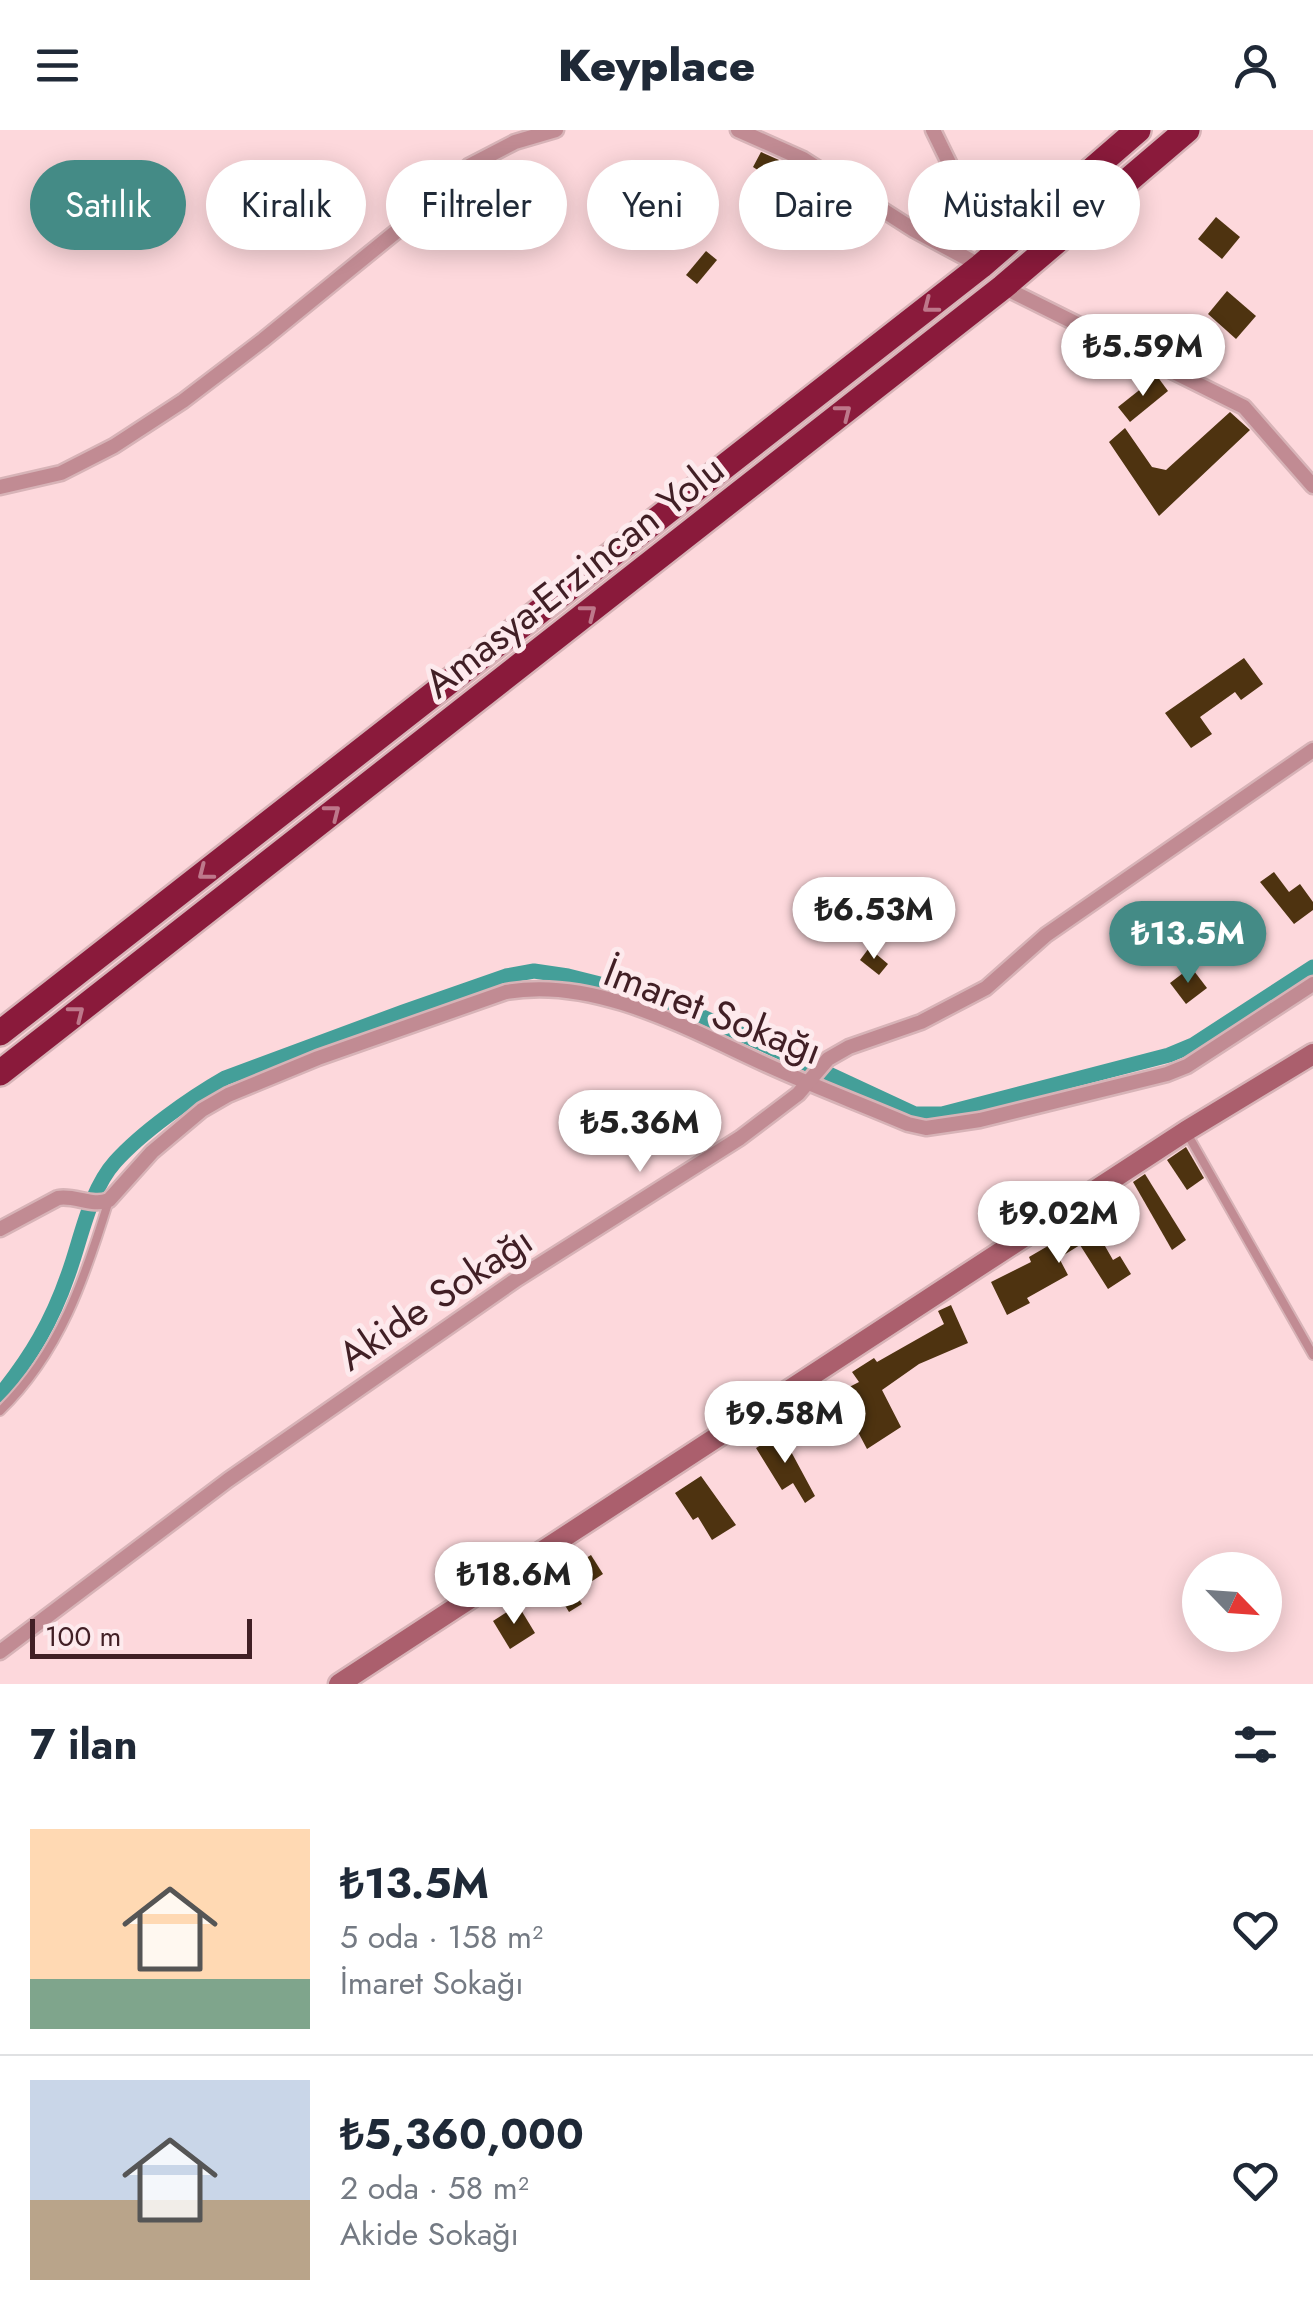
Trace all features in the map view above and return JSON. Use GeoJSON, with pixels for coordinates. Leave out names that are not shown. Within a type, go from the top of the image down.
{"type":"FeatureCollection","features":[{"type":"Feature","properties":{"kind":"highway","name":"Amasya-Erzincan Yolu"},"geometry":{"type":"LineString","coordinates":[[0,1034],[988,261],[1138,130]]}},
{"type":"Feature","properties":{"kind":"highway","name":"Amasya-Erzincan Yolu"},"geometry":{"type":"LineString","coordinates":[[0,1073],[1003,288],[1187,130]]}},
{"type":"Feature","properties":{"kind":"street"},"geometry":{"type":"LineString","coordinates":[[0,487],[61,473],[114,446],[183,402],[397,231],[469,166],[515,142],[556,130]]}},
{"type":"Feature","properties":{"kind":"street"},"geometry":{"type":"LineString","coordinates":[[738,130],[803,159],[914,230],[988,261]]}},
{"type":"Feature","properties":{"kind":"street"},"geometry":{"type":"LineString","coordinates":[[933,130],[988,261]]}},
{"type":"Feature","properties":{"kind":"street"},"geometry":{"type":"LineString","coordinates":[[1003,288],[1244,407],[1313,486]]}},
{"type":"Feature","properties":{"kind":"street","name":"Akide Sokağı"},"geometry":{"type":"LineString","coordinates":[[0,1652],[228,1480],[517,1279],[740,1138],[809,1082],[828,1059],[849,1047],[921,1022],[986,988],[1046,936],[1313,750]]}},
{"type":"Feature","properties":{"kind":"street","name":"İmaret Sokağı"},"geometry":{"type":"LineString","coordinates":[[104,1202],[164,1141],[228,1094],[506,992],[558,989],[635,1009],[908,1124],[926,1128],[980,1120],[1167,1074],[1187,1066],[1313,984]]}},
{"type":"Feature","properties":{"kind":"street"},"geometry":{"type":"LineString","coordinates":[[338,1684],[1186,1131],[1313,1054]]}},
{"type":"Feature","properties":{"kind":"street"},"geometry":{"type":"LineString","coordinates":[[0,1229],[58,1198],[104,1202]]}},
{"type":"Feature","properties":{"kind":"lane"},"geometry":{"type":"LineString","coordinates":[[1186,1131],[1313,1355]]}},
{"type":"Feature","properties":{"kind":"lane"},"geometry":{"type":"LineString","coordinates":[[0,1411],[42,1363],[62,1328],[90,1264],[104,1202]]}},
{"type":"Feature","properties":{"kind":"building"},"geometry":{"type":"Polygon","coordinates":[[[761,152],[779,160],[757,160],[761,152]]]}},
{"type":"Feature","properties":{"kind":"building"},"geometry":{"type":"Polygon","coordinates":[[[1216,217],[1240,237],[1222,259],[1198,239],[1216,217]]]}},
{"type":"Feature","properties":{"kind":"building"},"geometry":{"type":"Polygon","coordinates":[[[706,251],[717,260],[697,284],[686,275],[706,251]]]}},
{"type":"Feature","properties":{"kind":"building"},"geometry":{"type":"Polygon","coordinates":[[[1227,291],[1256,316],[1236,339],[1208,314],[1227,291]]]}},
{"type":"Feature","properties":{"kind":"building"},"geometry":{"type":"Polygon","coordinates":[[[1157,376],[1168,391],[1130,422],[1118,407],[1157,376]]]}},
{"type":"Feature","properties":{"kind":"building"},"geometry":{"type":"Polygon","coordinates":[[[1230,412],[1250,430],[1159,516],[1109,442],[1125,428],[1152,467],[1166,470],[1230,412]]]}},
{"type":"Feature","properties":{"kind":"building"},"geometry":{"type":"Polygon","coordinates":[[[1244,658],[1263,684],[1241,700],[1235,692],[1200,717],[1212,734],[1191,748],[1165,713],[1244,658]]]}},
{"type":"Feature","properties":{"kind":"building"},"geometry":{"type":"Polygon","coordinates":[[[1274,872],[1289,892],[1300,884],[1313,902],[1313,910],[1294,924],[1260,882],[1274,872]]]}},
{"type":"Feature","properties":{"kind":"building"},"geometry":{"type":"Polygon","coordinates":[[[869,948],[888,964],[879,975],[860,960],[869,948]]]}},
{"type":"Feature","properties":{"kind":"building"},"geometry":{"type":"Polygon","coordinates":[[[1191,967],[1207,988],[1186,1004],[1170,983],[1191,967]]]}},
{"type":"Feature","properties":{"kind":"building"},"geometry":{"type":"Polygon","coordinates":[[[1186,1147],[1204,1178],[1187,1190],[1167,1160],[1186,1147]]]}},
{"type":"Feature","properties":{"kind":"building"},"geometry":{"type":"Polygon","coordinates":[[[1145,1174],[1186,1240],[1172,1250],[1133,1182],[1145,1174]]]}},
{"type":"Feature","properties":{"kind":"building"},"geometry":{"type":"Polygon","coordinates":[[[1086,1213],[1113,1260],[1120,1256],[1131,1274],[1108,1289],[1080,1245],[1059,1258],[1068,1275],[1027,1298],[1030,1303],[1007,1315],[991,1282],[1031,1262],[1029,1257],[1065,1236],[1060,1229],[1086,1213]]]}},
{"type":"Feature","properties":{"kind":"building"},"geometry":{"type":"Polygon","coordinates":[[[951,1305],[968,1343],[919,1364],[882,1390],[901,1427],[867,1449],[849,1415],[844,1418],[839,1408],[801,1432],[790,1415],[817,1398],[820,1402],[859,1382],[852,1372],[944,1324],[938,1311],[951,1305]]]}},
{"type":"Feature","properties":{"kind":"building"},"geometry":{"type":"Polygon","coordinates":[[[781,1433],[815,1496],[805,1503],[793,1483],[782,1490],[756,1448],[781,1433]]]}},
{"type":"Feature","properties":{"kind":"building"},"geometry":{"type":"Polygon","coordinates":[[[701,1476],[736,1525],[712,1540],[698,1517],[693,1520],[675,1493],[701,1476]]]}},
{"type":"Feature","properties":{"kind":"building"},"geometry":{"type":"Polygon","coordinates":[[[591,1555],[603,1574],[580,1589],[568,1569],[591,1555]]]}},
{"type":"Feature","properties":{"kind":"building"},"geometry":{"type":"Polygon","coordinates":[[[571,1586],[582,1604],[569,1612],[558,1594],[571,1586]]]}},
{"type":"Feature","properties":{"kind":"building"},"geometry":{"type":"Polygon","coordinates":[[[518,1605],[535,1633],[510,1649],[493,1621],[518,1605]]]}},
{"type":"Feature","properties":{"kind":"waterway"},"geometry":{"type":"LineString","coordinates":[[829,1074],[915,1114],[942,1114],[1169,1055],[1193,1045],[1313,967]]}},
{"type":"Feature","properties":{"kind":"waterway"},"geometry":{"type":"LineString","coordinates":[[0,1395],[48,1323],[92,1201],[106,1174],[152,1128],[225,1078],[506,976],[534,971],[640,994],[694,1013],[807,1064]]}}]}
